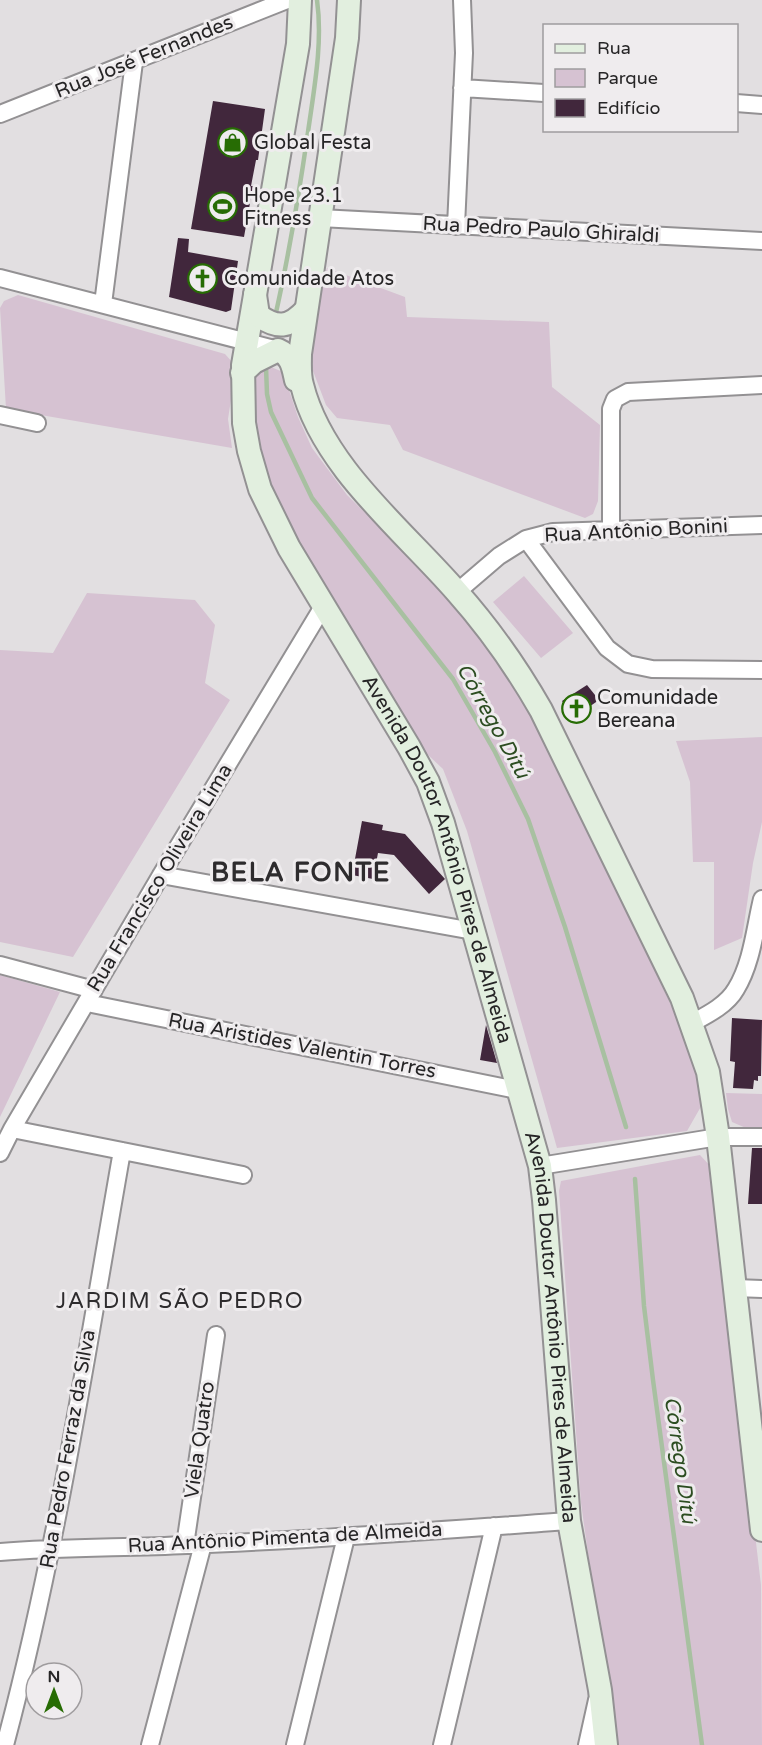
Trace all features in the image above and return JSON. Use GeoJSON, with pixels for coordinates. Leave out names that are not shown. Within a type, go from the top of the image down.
{"type":"FeatureCollection","features":[{"type":"Feature","properties":{"kind":"main road","name":"Avenida Doutor Antônio Pires de Almeida"},"geometry":{"type":"LineString","coordinates":[[300,0],[298,44],[246,342],[242,373],[244,423],[260,489],[289,548],[428,782],[444,823],[540,1166],[569,1521],[600,1690],[606,1745]]}},
{"type":"Feature","properties":{"kind":"main road"},"geometry":{"type":"LineString","coordinates":[[349,0],[347,38],[300,354],[301,384],[312,416],[327,447],[352,478],[458,592],[521,675],[542,710],[682,998],[708,1072],[718,1137],[735,1288],[757,1436],[762,1530]]}},
{"type":"Feature","properties":{"kind":"main road"},"geometry":{"type":"LineString","coordinates":[[255,290],[258,315],[268,322],[277,325],[293,322],[306,310]]}},
{"type":"Feature","properties":{"kind":"main road"},"geometry":{"type":"LineString","coordinates":[[242,373],[254,362],[278,351],[284,353],[291,360],[303,412],[314,434],[323,439]]}},
{"type":"Feature","properties":{"kind":"street","name":"Rua José Fernandes"},"geometry":{"type":"LineString","coordinates":[[0,114],[287,0]]}},
{"type":"Feature","properties":{"kind":"street"},"geometry":{"type":"LineString","coordinates":[[456,226],[464,53],[462,0]]}},
{"type":"Feature","properties":{"kind":"street"},"geometry":{"type":"LineString","coordinates":[[103,304],[134,62]]}},
{"type":"Feature","properties":{"kind":"street"},"geometry":{"type":"LineString","coordinates":[[462,88],[543,93]]}},
{"type":"Feature","properties":{"kind":"street"},"geometry":{"type":"LineString","coordinates":[[738,103],[762,105]]}},
{"type":"Feature","properties":{"kind":"street","name":"Rua Pedro Paulo Ghiraldi"},"geometry":{"type":"LineString","coordinates":[[320,218],[762,242]]}},
{"type":"Feature","properties":{"kind":"street"},"geometry":{"type":"LineString","coordinates":[[0,278],[278,351]]}},
{"type":"Feature","properties":{"kind":"street"},"geometry":{"type":"LineString","coordinates":[[611,530],[611,409],[615,399],[628,392],[762,385]]}},
{"type":"Feature","properties":{"kind":"street"},"geometry":{"type":"LineString","coordinates":[[0,415],[37,423]]}},
{"type":"Feature","properties":{"kind":"street","name":"Rua Antônio Bonini"},"geometry":{"type":"LineString","coordinates":[[458,592],[499,556],[526,539],[553,532],[762,525]]}},
{"type":"Feature","properties":{"kind":"street"},"geometry":{"type":"LineString","coordinates":[[526,539],[607,648],[628,664],[652,669],[762,670]]}},
{"type":"Feature","properties":{"kind":"street","name":"Rua Francisco Oliveira Lima"},"geometry":{"type":"LineString","coordinates":[[0,1153],[161,875],[324,605]]}},
{"type":"Feature","properties":{"kind":"street"},"geometry":{"type":"LineString","coordinates":[[161,875],[473,931]]}},
{"type":"Feature","properties":{"kind":"street"},"geometry":{"type":"LineString","coordinates":[[692,1023],[714,1011],[735,991],[746,967],[762,899]]}},
{"type":"Feature","properties":{"kind":"street","name":"Rua Aristides Valentin Torres"},"geometry":{"type":"LineString","coordinates":[[0,965],[90,996],[517,1090]]}},
{"type":"Feature","properties":{"kind":"street"},"geometry":{"type":"LineString","coordinates":[[12,1129],[243,1175]]}},
{"type":"Feature","properties":{"kind":"street"},"geometry":{"type":"LineString","coordinates":[[540,1166],[718,1137],[762,1137]]}},
{"type":"Feature","properties":{"kind":"street","name":"Rua Pedro Ferraz da Silva"},"geometry":{"type":"LineString","coordinates":[[4,1745],[26,1664],[51,1548],[122,1151]]}},
{"type":"Feature","properties":{"kind":"street"},"geometry":{"type":"LineString","coordinates":[[735,1288],[762,1289]]}},
{"type":"Feature","properties":{"kind":"street","name":"Viela Quatro"},"geometry":{"type":"LineString","coordinates":[[185,1545],[216,1335]]}},
{"type":"Feature","properties":{"kind":"street","name":"Rua Antônio Pimenta de Almeida"},"geometry":{"type":"LineString","coordinates":[[0,1552],[51,1548],[346,1538],[569,1521]]}},
{"type":"Feature","properties":{"kind":"street"},"geometry":{"type":"LineString","coordinates":[[442,1745],[494,1526]]}},
{"type":"Feature","properties":{"kind":"street"},"geometry":{"type":"LineString","coordinates":[[295,1745],[346,1538]]}},
{"type":"Feature","properties":{"kind":"street"},"geometry":{"type":"LineString","coordinates":[[150,1745],[203,1544]]}},
{"type":"Feature","properties":{"kind":"street"},"geometry":{"type":"LineString","coordinates":[[587,1745],[600,1690]]}},
{"type":"Feature","properties":{"kind":"green space"},"geometry":{"type":"Polygon","coordinates":[[[327,268],[405,297],[407,317],[549,322],[552,387],[600,425],[598,501],[593,514],[585,518],[403,450],[390,425],[337,418],[326,405],[310,363],[314,317],[327,268]]]}},
{"type":"Feature","properties":{"kind":"green space"},"geometry":{"type":"Polygon","coordinates":[[[18,295],[225,354],[233,363],[234,380],[228,419],[232,448],[6,409],[0,308],[4,301],[18,295]]]}},
{"type":"Feature","properties":{"kind":"green space"},"geometry":{"type":"Polygon","coordinates":[[[271,367],[283,372],[298,417],[312,448],[347,495],[450,596],[495,651],[535,719],[683,1030],[701,1077],[703,1103],[687,1131],[557,1148],[467,831],[443,769],[410,738],[301,552],[258,459],[251,380],[258,370],[271,367]]]}},
{"type":"Feature","properties":{"kind":"green space"},"geometry":{"type":"Polygon","coordinates":[[[524,576],[573,633],[541,658],[493,602],[524,576]]]}},
{"type":"Feature","properties":{"kind":"green space"},"geometry":{"type":"Polygon","coordinates":[[[87,593],[195,600],[215,625],[205,683],[230,700],[73,957],[0,942],[0,650],[53,653],[87,593]]]}},
{"type":"Feature","properties":{"kind":"green space"},"geometry":{"type":"Polygon","coordinates":[[[762,737],[762,822],[753,863],[742,938],[714,950],[714,862],[693,862],[690,782],[676,741],[762,737]]]}},
{"type":"Feature","properties":{"kind":"green space"},"geometry":{"type":"Polygon","coordinates":[[[0,975],[60,992],[0,1117],[0,975]]]}},
{"type":"Feature","properties":{"kind":"green space"},"geometry":{"type":"Polygon","coordinates":[[[726,1093],[762,1094],[762,1129],[746,1128],[732,1122],[726,1093]]]}},
{"type":"Feature","properties":{"kind":"green space"},"geometry":{"type":"Polygon","coordinates":[[[700,1155],[712,1168],[761,1585],[762,1745],[612,1745],[605,1675],[581,1503],[559,1191],[561,1181],[700,1155]]]}},
{"type":"Feature","properties":{"kind":"building"},"geometry":{"type":"Polygon","coordinates":[[[213,101],[265,109],[244,237],[191,229],[213,101]]]}},
{"type":"Feature","properties":{"kind":"building","name":"Comunidade Atos"},"geometry":{"type":"Polygon","coordinates":[[[178,238],[189,239],[188,252],[238,261],[231,310],[226,312],[169,297],[178,238]]]}},
{"type":"Feature","properties":{"kind":"building","name":"Comunidade Bereana"},"geometry":{"type":"Polygon","coordinates":[[[587,685],[599,700],[573,718],[562,701],[587,685]]]}},
{"type":"Feature","properties":{"kind":"building"},"geometry":{"type":"Polygon","coordinates":[[[362,821],[383,825],[382,830],[405,834],[445,879],[429,894],[394,855],[378,853],[373,879],[352,875],[362,821]]]}},
{"type":"Feature","properties":{"kind":"building"},"geometry":{"type":"Polygon","coordinates":[[[732,1018],[762,1020],[761,1076],[758,1076],[758,1081],[754,1080],[753,1089],[733,1088],[735,1062],[730,1061],[732,1018]]]}},
{"type":"Feature","properties":{"kind":"building"},"geometry":{"type":"Polygon","coordinates":[[[486,1025],[497,1063],[480,1060],[486,1025]]]}},
{"type":"Feature","properties":{"kind":"building"},"geometry":{"type":"Polygon","coordinates":[[[752,1148],[762,1148],[762,1204],[748,1204],[752,1148]]]}},
{"type":"Feature","properties":{"kind":"waterway","name":"Córrego Ditú"},"geometry":{"type":"LineString","coordinates":[[275,317],[305,155],[315,83],[319,33],[317,0]]}},
{"type":"Feature","properties":{"kind":"waterway","name":"Córrego Ditú"},"geometry":{"type":"LineString","coordinates":[[266,367],[267,394],[271,412],[312,498],[453,679],[495,752],[528,819],[565,927],[626,1127]]}},
{"type":"Feature","properties":{"kind":"waterway","name":"Córrego Ditú"},"geometry":{"type":"LineString","coordinates":[[635,1179],[644,1306],[702,1745]]}},
{"type":"Feature","properties":{"kind":"place","name":"Global Festa"},"geometry":{"type":"Point","coordinates":[233,143]}},
{"type":"Feature","properties":{"kind":"place","name":"Hope 23.1 Fitness"},"geometry":{"type":"Point","coordinates":[223,207]}},
{"type":"Feature","properties":{"kind":"place","name":"Comunidade Atos"},"geometry":{"type":"Point","coordinates":[203,279]}},
{"type":"Feature","properties":{"kind":"place","name":"Comunidade Bereana"},"geometry":{"type":"Point","coordinates":[576,709]}},
{"type":"Feature","properties":{"kind":"district","name":"BELA FONTE"},"geometry":{"type":"Point","coordinates":[301,872]}},
{"type":"Feature","properties":{"kind":"district","name":"JARDIM SÃO PEDRO"},"geometry":{"type":"Point","coordinates":[180,1301]}}]}
